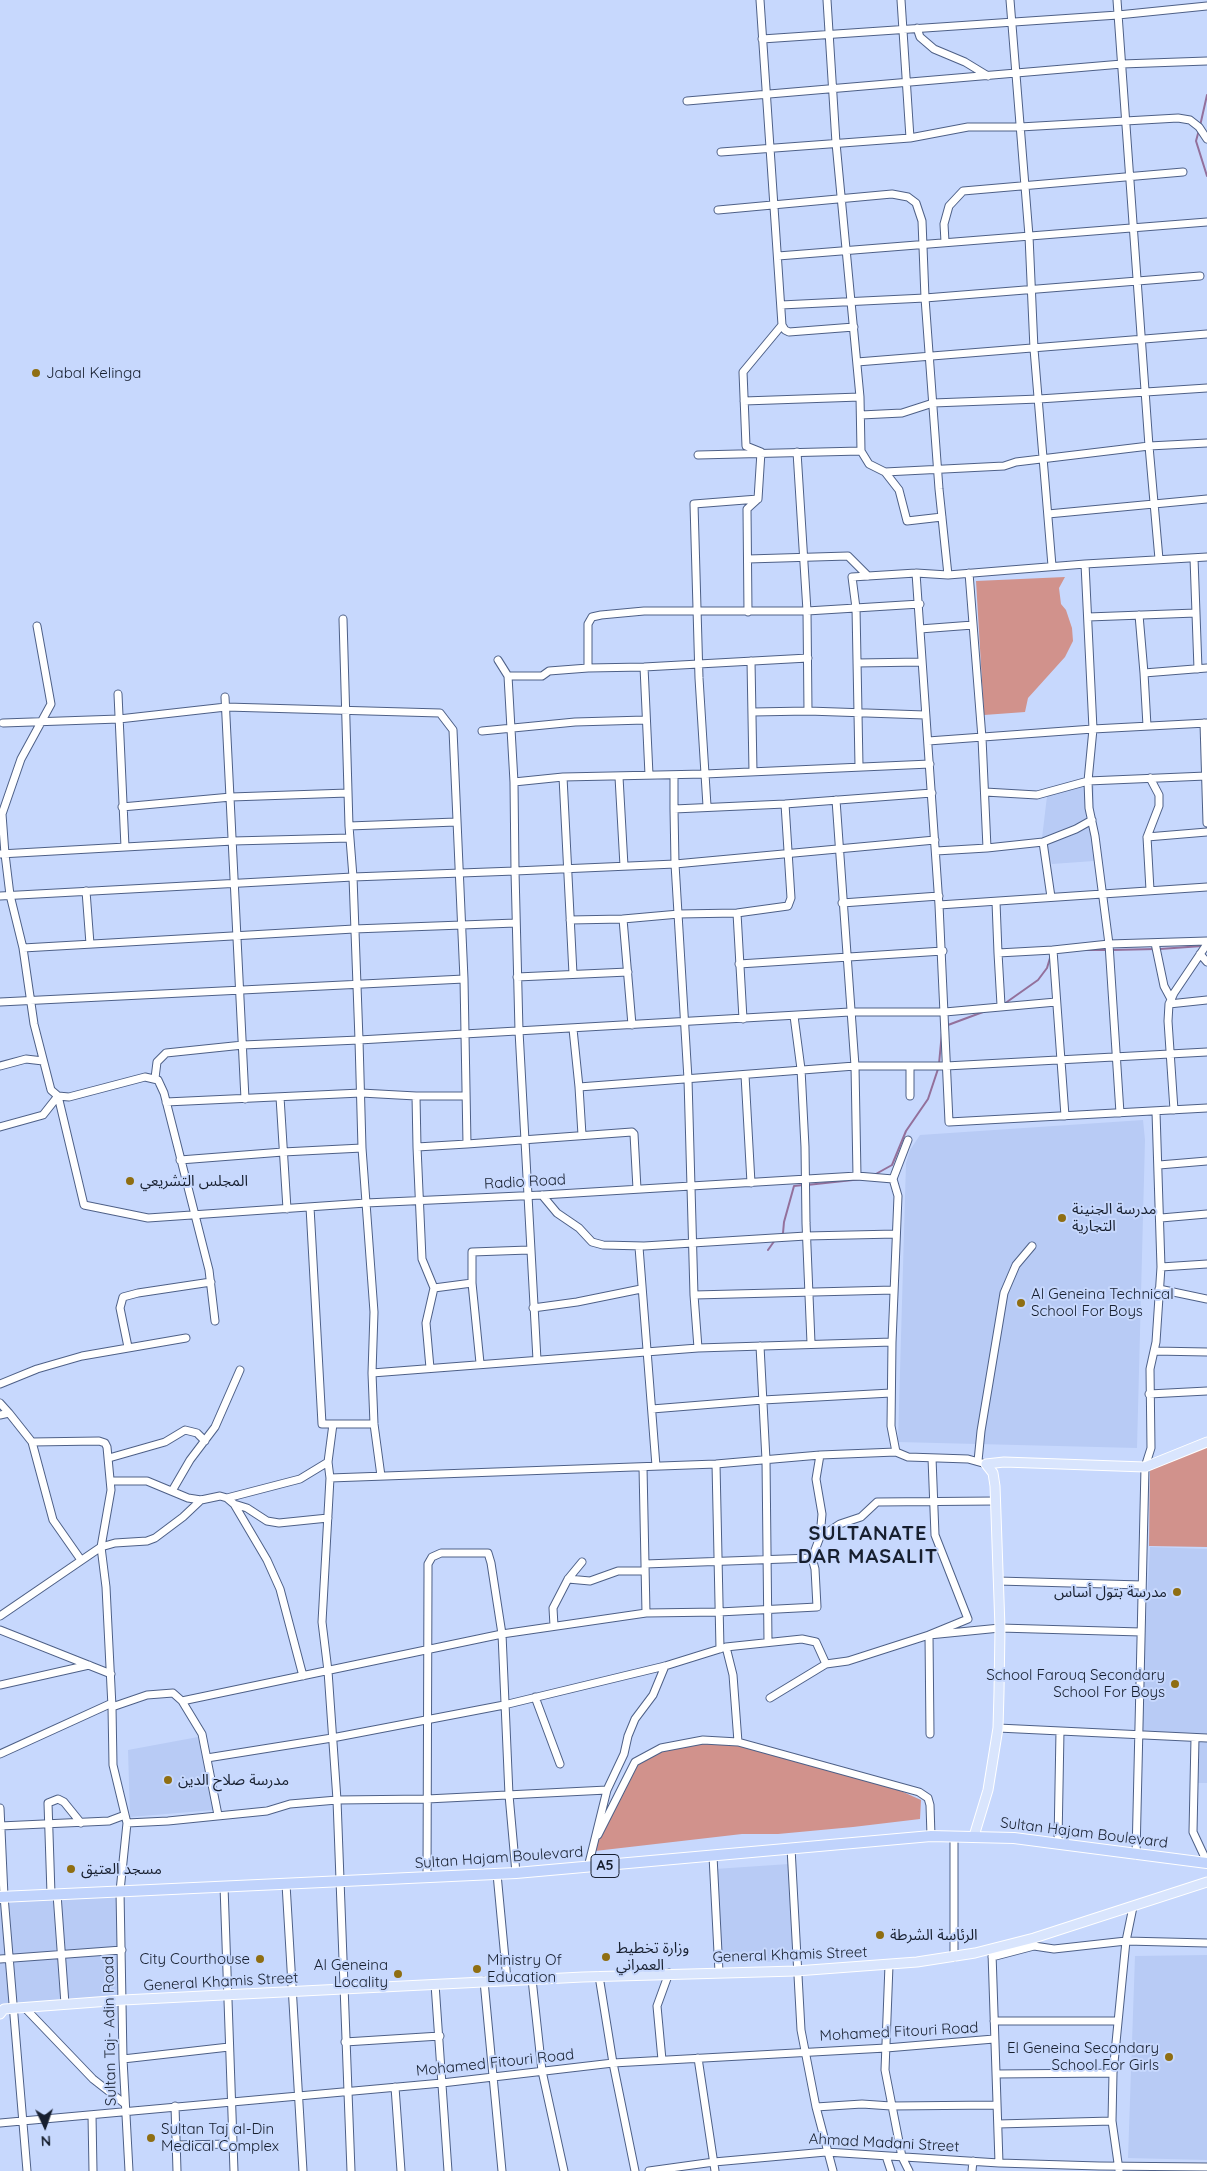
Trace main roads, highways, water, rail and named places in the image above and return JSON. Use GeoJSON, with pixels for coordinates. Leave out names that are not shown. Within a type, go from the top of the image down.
{"type":"FeatureCollection","features":[{"type":"Feature","properties":{"kind":"highway","name":"Sultan Hajam Boulevard"},"geometry":{"type":"LineString","coordinates":[[2,1897],[516,1873],[931,1836],[974,1836],[1058,1842],[1207,1863]]}},
{"type":"Feature","properties":{"kind":"main road"},"geometry":{"type":"LineString","coordinates":[[974,1836],[988,1790],[998,1728],[1000,1628],[996,1501],[993,1474],[982,1463],[1004,1462],[1145,1467],[1207,1442]]}},
{"type":"Feature","properties":{"kind":"main road","name":"General Khamis Street"},"geometry":{"type":"LineString","coordinates":[[4,2010],[123,2000],[291,1993],[484,1981],[796,1971],[889,1965],[992,1953],[1207,1882]]}},
{"type":"Feature","properties":{"kind":"waterway"},"geometry":{"type":"LineString","coordinates":[[1200,126],[1207,95]]}},
{"type":"Feature","properties":{"kind":"waterway"},"geometry":{"type":"LineString","coordinates":[[1199,130],[1196,141],[1207,176]]}},
{"type":"Feature","properties":{"kind":"waterway"},"geometry":{"type":"LineString","coordinates":[[1160,949],[1202,946]]}},
{"type":"Feature","properties":{"kind":"waterway"},"geometry":{"type":"LineString","coordinates":[[1112,950],[1155,949]]}},
{"type":"Feature","properties":{"kind":"waterway"},"geometry":{"type":"LineString","coordinates":[[1087,950],[1107,950]]}},
{"type":"Feature","properties":{"kind":"waterway"},"geometry":{"type":"LineString","coordinates":[[1004,1004],[1038,980],[1047,968],[1050,958]]}},
{"type":"Feature","properties":{"kind":"waterway"},"geometry":{"type":"LineString","coordinates":[[948,1025],[983,1012]]}},
{"type":"Feature","properties":{"kind":"waterway"},"geometry":{"type":"LineString","coordinates":[[939,1064],[942,1032]]}},
{"type":"Feature","properties":{"kind":"waterway"},"geometry":{"type":"LineString","coordinates":[[874,1175],[892,1165],[906,1131],[928,1099],[938,1069]]}},
{"type":"Feature","properties":{"kind":"waterway"},"geometry":{"type":"LineString","coordinates":[[807,1185],[862,1179]]}},
{"type":"Feature","properties":{"kind":"waterway"},"geometry":{"type":"LineString","coordinates":[[781,1235],[794,1186],[803,1185]]}},
{"type":"Feature","properties":{"kind":"waterway"},"geometry":{"type":"LineString","coordinates":[[768,1250],[775,1240]]}},
{"type":"Feature","properties":{"kind":"place","name":"Jabal Kelinga"},"geometry":{"type":"Point","coordinates":[36,373]}},
{"type":"Feature","properties":{"kind":"place","name":"المجلس التشريعي"},"geometry":{"type":"Point","coordinates":[130,1181]}},
{"type":"Feature","properties":{"kind":"place","name":"مدرسة الجنينة التجارية"},"geometry":{"type":"Point","coordinates":[1062,1218]}},
{"type":"Feature","properties":{"kind":"place","name":"Al Geneina Technical School For Boys"},"geometry":{"type":"Point","coordinates":[1021,1303]}},
{"type":"Feature","properties":{"kind":"place","name":"مدرسة بتول أساس"},"geometry":{"type":"Point","coordinates":[1177,1592]}},
{"type":"Feature","properties":{"kind":"place","name":"School Farouq Secondary School For Boys"},"geometry":{"type":"Point","coordinates":[1175,1684]}},
{"type":"Feature","properties":{"kind":"place","name":"مدرسة صلاح الدين"},"geometry":{"type":"Point","coordinates":[168,1780]}},
{"type":"Feature","properties":{"kind":"place","name":"مسجد العتيق"},"geometry":{"type":"Point","coordinates":[71,1869]}},
{"type":"Feature","properties":{"kind":"place","name":"الرئاسة الشرطة"},"geometry":{"type":"Point","coordinates":[880,1935]}},
{"type":"Feature","properties":{"kind":"place","name":"وزارة تخطيط العمراني"},"geometry":{"type":"Point","coordinates":[606,1957]}},
{"type":"Feature","properties":{"kind":"place","name":"City Courthouse"},"geometry":{"type":"Point","coordinates":[260,1959]}},
{"type":"Feature","properties":{"kind":"place","name":"Ministry Of Education"},"geometry":{"type":"Point","coordinates":[477,1969]}},
{"type":"Feature","properties":{"kind":"place","name":"Al Geneina Locality"},"geometry":{"type":"Point","coordinates":[398,1974]}},
{"type":"Feature","properties":{"kind":"place","name":"El Geneina Secondary School For Girls"},"geometry":{"type":"Point","coordinates":[1169,2057]}},
{"type":"Feature","properties":{"kind":"place","name":"Sultan Taj al-Din Medical Complex"},"geometry":{"type":"Point","coordinates":[151,2138]}},
{"type":"Feature","properties":{"kind":"district","name":"SULTANATE DAR MASALIT"},"geometry":{"type":"Point","coordinates":[868,1546]}}]}
